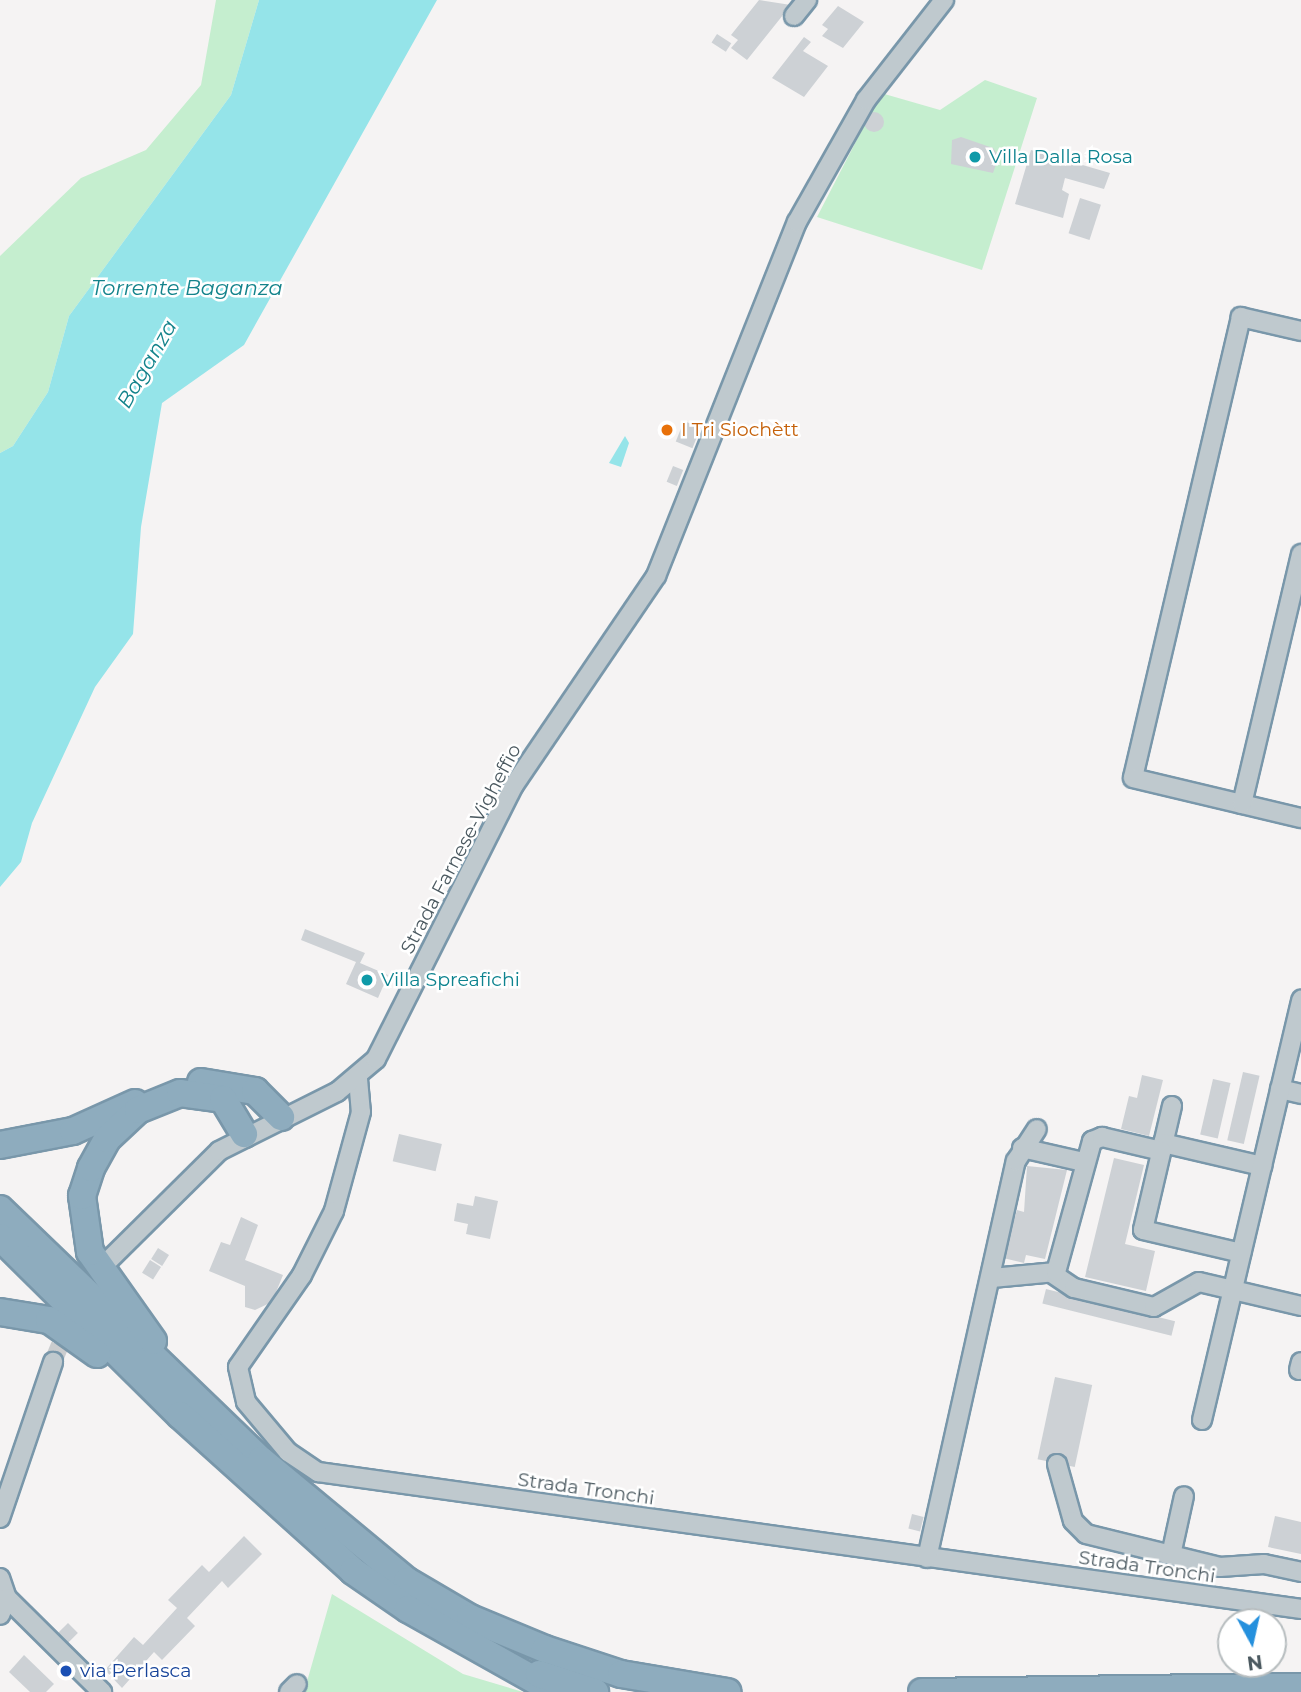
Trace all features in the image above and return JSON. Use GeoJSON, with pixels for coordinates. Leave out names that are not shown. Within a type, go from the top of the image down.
{"type":"FeatureCollection","features":[{"type":"Feature","properties":{"kind":"highway"},"geometry":{"type":"LineString","coordinates":[[0,1145],[73,1131],[176,1084],[198,1082],[246,1088],[281,1117]]}},
{"type":"Feature","properties":{"kind":"highway"},"geometry":{"type":"LineString","coordinates":[[218,1417],[132,1316],[90,1252],[82,1196],[107,1139],[138,1110],[180,1093],[223,1098],[244,1134]]}},
{"type":"Feature","properties":{"kind":"highway"},"geometry":{"type":"LineString","coordinates":[[0,1209],[348,1538],[470,1618],[621,1674],[727,1692]]}},
{"type":"Feature","properties":{"kind":"highway"},"geometry":{"type":"LineString","coordinates":[[0,1237],[180,1415],[353,1571],[556,1692]]}},
{"type":"Feature","properties":{"kind":"highway"},"geometry":{"type":"LineString","coordinates":[[0,1312],[49,1320],[180,1415]]}},
{"type":"Feature","properties":{"kind":"highway"},"geometry":{"type":"LineString","coordinates":[[495,1657],[595,1692]]}},
{"type":"Feature","properties":{"kind":"highway"},"geometry":{"type":"LineString","coordinates":[[922,1692],[1301,1687]]}},
{"type":"Feature","properties":{"kind":"street"},"geometry":{"type":"LineString","coordinates":[[794,16],[807,0]]}},
{"type":"Feature","properties":{"kind":"street","name":"Strada Farnese-Vigheffio"},"geometry":{"type":"LineString","coordinates":[[110,1259],[244,1134],[358,1079],[376,1059],[514,785],[656,576],[764,292],[804,210],[866,100],[944,0]]}},
{"type":"Feature","properties":{"kind":"street"},"geometry":{"type":"LineString","coordinates":[[1301,331],[1241,317],[1133,778],[1301,818]]}},
{"type":"Feature","properties":{"kind":"street"},"geometry":{"type":"LineString","coordinates":[[1242,804],[1301,554]]}},
{"type":"Feature","properties":{"kind":"street"},"geometry":{"type":"LineString","coordinates":[[1202,1420],[1301,1000]]}},
{"type":"Feature","properties":{"kind":"street","name":"Strada Tronchi"},"geometry":{"type":"LineString","coordinates":[[358,1079],[361,1112],[334,1211],[302,1275],[238,1367],[246,1402],[288,1452],[318,1472],[351,1479],[1301,1609]]}},
{"type":"Feature","properties":{"kind":"street"},"geometry":{"type":"LineString","coordinates":[[1280,1089],[1301,1094]]}},
{"type":"Feature","properties":{"kind":"street"},"geometry":{"type":"LineString","coordinates":[[1172,1106],[1143,1230],[1241,1253]]}},
{"type":"Feature","properties":{"kind":"street"},"geometry":{"type":"LineString","coordinates":[[927,1558],[1022,1148],[1037,1129]]}},
{"type":"Feature","properties":{"kind":"street"},"geometry":{"type":"LineString","coordinates":[[1053,1274],[1083,1162],[1099,1137],[1262,1166]]}},
{"type":"Feature","properties":{"kind":"street"},"geometry":{"type":"LineString","coordinates":[[1022,1148],[1083,1162]]}},
{"type":"Feature","properties":{"kind":"street"},"geometry":{"type":"LineString","coordinates":[[992,1279],[1053,1274],[1074,1288],[1154,1307],[1199,1282],[1301,1306]]}},
{"type":"Feature","properties":{"kind":"street"},"geometry":{"type":"LineString","coordinates":[[0,1518],[52,1362]]}},
{"type":"Feature","properties":{"kind":"street"},"geometry":{"type":"LineString","coordinates":[[1057,1464],[1079,1530],[1229,1569],[1265,1564],[1301,1572]]}},
{"type":"Feature","properties":{"kind":"street"},"geometry":{"type":"LineString","coordinates":[[1171,1555],[1184,1496]]}},
{"type":"Feature","properties":{"kind":"street"},"geometry":{"type":"LineString","coordinates":[[0,1578],[7,1598],[26,1624],[102,1692]]}},
{"type":"Feature","properties":{"kind":"street"},"geometry":{"type":"LineString","coordinates":[[7,1598],[0,1618],[26,1624]]}},
{"type":"Feature","properties":{"kind":"green space"},"geometry":{"type":"Polygon","coordinates":[[[216,0],[259,0],[231,95],[69,316],[48,392],[13,446],[0,453],[0,256],[81,178],[146,150],[201,85],[216,0]]]}},
{"type":"Feature","properties":{"kind":"green space"},"geometry":{"type":"Polygon","coordinates":[[[985,80],[1037,98],[982,270],[817,217],[881,93],[940,110],[985,80]]]}},
{"type":"Feature","properties":{"kind":"green space"},"geometry":{"type":"Polygon","coordinates":[[[332,1594],[463,1674],[523,1692],[304,1692],[332,1594]]]}},
{"type":"Feature","properties":{"kind":"water","name":"Torrente Baganza"},"geometry":{"type":"Polygon","coordinates":[[[259,0],[437,0],[244,345],[162,403],[141,527],[133,634],[95,687],[32,823],[21,862],[0,887],[0,453],[13,446],[48,392],[69,316],[231,95],[259,0]]]}},
{"type":"Feature","properties":{"kind":"water"},"geometry":{"type":"Polygon","coordinates":[[[625,436],[629,443],[621,467],[609,463],[625,436]]]}},
{"type":"Feature","properties":{"kind":"building"},"geometry":{"type":"Polygon","coordinates":[[[759,0],[791,5],[747,60],[731,48],[738,40],[731,35],[759,0]]]}},
{"type":"Feature","properties":{"kind":"building"},"geometry":{"type":"Polygon","coordinates":[[[838,6],[864,22],[843,48],[822,36],[828,29],[822,25],[838,6]]]}},
{"type":"Feature","properties":{"kind":"building"},"geometry":{"type":"Polygon","coordinates":[[[717,34],[731,43],[726,52],[712,42],[717,34]]]}},
{"type":"Feature","properties":{"kind":"building"},"geometry":{"type":"Polygon","coordinates":[[[804,37],[811,42],[803,51],[828,66],[804,97],[772,78],[804,37]]]}},
{"type":"Feature","properties":{"kind":"building"},"geometry":{"type":"Polygon","coordinates":[[[874,112],[881,115],[884,122],[881,129],[874,132],[867,129],[864,122],[867,115],[874,112]]]}},
{"type":"Feature","properties":{"kind":"building","name":"Villa Dalla Rosa"},"geometry":{"type":"Polygon","coordinates":[[[961,137],[993,148],[999,156],[993,173],[951,164],[952,140],[961,137]]]}},
{"type":"Feature","properties":{"kind":"building"},"geometry":{"type":"Polygon","coordinates":[[[1031,150],[1110,173],[1104,189],[1065,178],[1062,190],[1069,194],[1063,218],[1015,204],[1031,150]]]}},
{"type":"Feature","properties":{"kind":"building"},"geometry":{"type":"Polygon","coordinates":[[[1080,198],[1101,205],[1089,240],[1069,233],[1080,198]]]}},
{"type":"Feature","properties":{"kind":"building"},"geometry":{"type":"Polygon","coordinates":[[[684,421],[701,428],[692,448],[676,441],[684,421]]]}},
{"type":"Feature","properties":{"kind":"building"},"geometry":{"type":"Polygon","coordinates":[[[673,466],[683,470],[677,486],[667,482],[673,466]]]}},
{"type":"Feature","properties":{"kind":"building"},"geometry":{"type":"Polygon","coordinates":[[[305,929],[365,953],[360,963],[388,975],[378,998],[346,984],[356,962],[301,940],[305,929]]]}},
{"type":"Feature","properties":{"kind":"building"},"geometry":{"type":"Polygon","coordinates":[[[1243,1072],[1260,1076],[1244,1144],[1227,1140],[1243,1072]]]}},
{"type":"Feature","properties":{"kind":"building"},"geometry":{"type":"Polygon","coordinates":[[[1142,1075],[1163,1080],[1149,1136],[1121,1129],[1129,1096],[1137,1098],[1142,1075]]]}},
{"type":"Feature","properties":{"kind":"building"},"geometry":{"type":"Polygon","coordinates":[[[1213,1079],[1231,1083],[1218,1139],[1200,1135],[1213,1079]]]}},
{"type":"Feature","properties":{"kind":"building"},"geometry":{"type":"Polygon","coordinates":[[[399,1134],[442,1144],[436,1171],[393,1161],[399,1134]]]}},
{"type":"Feature","properties":{"kind":"building"},"geometry":{"type":"Polygon","coordinates":[[[1114,1158],[1144,1165],[1125,1244],[1155,1251],[1146,1291],[1085,1277],[1114,1158]]]}},
{"type":"Feature","properties":{"kind":"building"},"geometry":{"type":"Polygon","coordinates":[[[1027,1166],[1067,1170],[1045,1259],[1026,1255],[1024,1263],[1003,1258],[1017,1210],[1024,1212],[1027,1166]]]}},
{"type":"Feature","properties":{"kind":"building"},"geometry":{"type":"Polygon","coordinates":[[[475,1196],[498,1201],[490,1239],[466,1234],[468,1224],[454,1221],[457,1203],[473,1206],[475,1196]]]}},
{"type":"Feature","properties":{"kind":"building"},"geometry":{"type":"Polygon","coordinates":[[[241,1217],[258,1225],[245,1260],[283,1275],[272,1302],[255,1310],[245,1307],[245,1286],[209,1271],[221,1242],[230,1245],[241,1217]]]}},
{"type":"Feature","properties":{"kind":"building"},"geometry":{"type":"Polygon","coordinates":[[[158,1248],[169,1255],[162,1266],[151,1259],[158,1248]]]}},
{"type":"Feature","properties":{"kind":"building"},"geometry":{"type":"Polygon","coordinates":[[[150,1260],[161,1267],[153,1280],[142,1273],[150,1260]]]}},
{"type":"Feature","properties":{"kind":"building"},"geometry":{"type":"Polygon","coordinates":[[[1046,1289],[1175,1321],[1171,1336],[1042,1304],[1046,1289]]]}},
{"type":"Feature","properties":{"kind":"building"},"geometry":{"type":"Polygon","coordinates":[[[1055,1377],[1092,1385],[1075,1467],[1038,1459],[1055,1377]]]}},
{"type":"Feature","properties":{"kind":"building"},"geometry":{"type":"Polygon","coordinates":[[[912,1514],[924,1517],[920,1531],[908,1529],[912,1514]]]}},
{"type":"Feature","properties":{"kind":"building"},"geometry":{"type":"Polygon","coordinates":[[[1275,1516],[1301,1522],[1301,1554],[1268,1547],[1275,1516]]]}},
{"type":"Feature","properties":{"kind":"building"},"geometry":{"type":"Polygon","coordinates":[[[244,1536],[262,1554],[228,1588],[222,1581],[187,1618],[195,1626],[162,1660],[154,1652],[122,1688],[105,1670],[134,1637],[143,1645],[177,1608],[168,1600],[202,1565],[209,1572],[244,1536]]]}},
{"type":"Feature","properties":{"kind":"building"},"geometry":{"type":"Polygon","coordinates":[[[68,1623],[78,1633],[63,1648],[53,1638],[68,1623]]]}},
{"type":"Feature","properties":{"kind":"building"},"geometry":{"type":"Polygon","coordinates":[[[24,1655],[54,1684],[46,1692],[30,1692],[9,1672],[24,1655]]]}},
{"type":"Feature","properties":{"kind":"tunnel"},"geometry":{"type":"LineString","coordinates":[[53,1362],[69,1323]]}},
{"type":"Feature","properties":{"kind":"place","name":"Villa Dalla Rosa"},"geometry":{"type":"Point","coordinates":[975,157]}},
{"type":"Feature","properties":{"kind":"place","name":"I Tri Siochètt"},"geometry":{"type":"Point","coordinates":[667,430]}},
{"type":"Feature","properties":{"kind":"place","name":"Villa Spreafichi"},"geometry":{"type":"Point","coordinates":[367,980]}},
{"type":"Feature","properties":{"kind":"place","name":"via Perlasca"},"geometry":{"type":"Point","coordinates":[66,1671]}},
{"type":"Feature","properties":{"kind":"water label","name":"Baganza"},"geometry":{"type":"Point","coordinates":[147,364]}}]}
